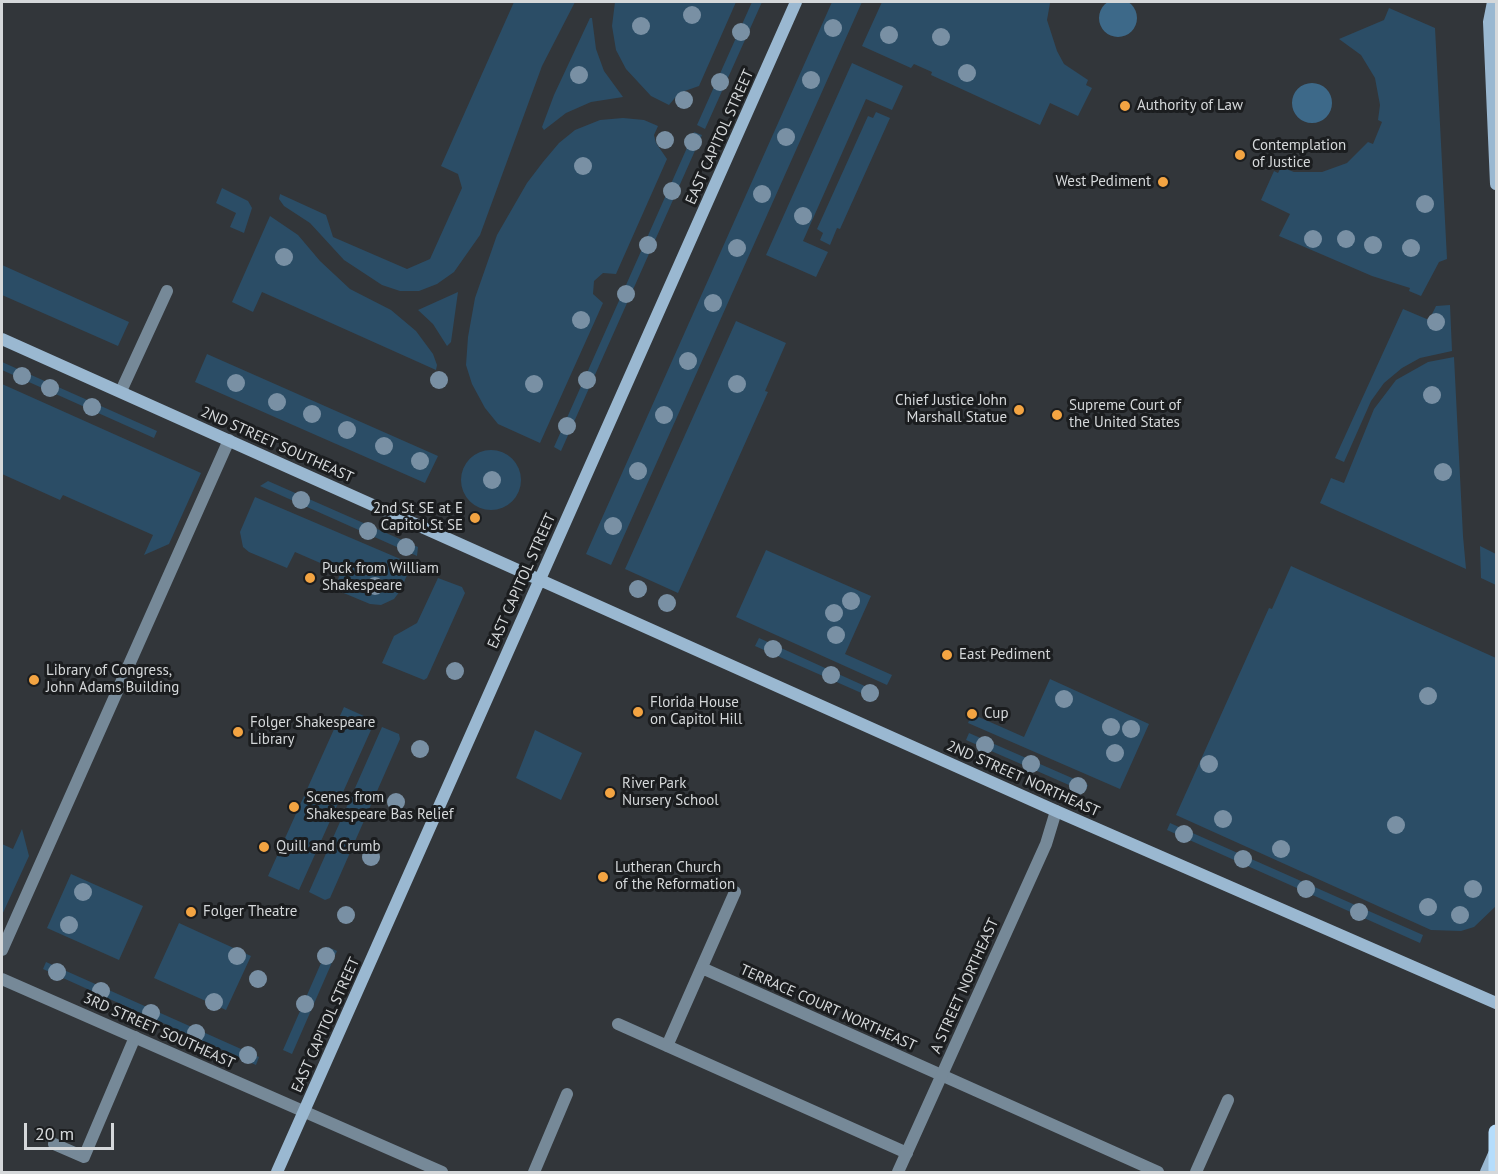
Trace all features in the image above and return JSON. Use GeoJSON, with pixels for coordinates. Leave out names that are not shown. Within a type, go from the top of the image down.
{"type":"FeatureCollection","features":[{"type":"Feature","properties":{"kind":"main road"},"geometry":{"type":"LineString","coordinates":[[1496,1173],[1497,1132]]}},
{"type":"Feature","properties":{"kind":"street","name":"EAST CAPITOL STREET"},"geometry":{"type":"LineString","coordinates":[[277,1173],[796,2]]}},
{"type":"Feature","properties":{"kind":"street"},"geometry":{"type":"LineString","coordinates":[[1493,2],[1489,22],[1497,184]]}},
{"type":"Feature","properties":{"kind":"street"},"geometry":{"type":"LineString","coordinates":[[121,392],[167,291]]}},
{"type":"Feature","properties":{"kind":"street","name":"2ND STREET SOUTHEAST"},"geometry":{"type":"LineString","coordinates":[[2,339],[539,580]]}},
{"type":"Feature","properties":{"kind":"street"},"geometry":{"type":"LineString","coordinates":[[2,950],[229,440]]}},
{"type":"Feature","properties":{"kind":"street","name":"2ND STREET NORTHEAST"},"geometry":{"type":"LineString","coordinates":[[539,580],[1056,811],[1497,1003]]}},
{"type":"Feature","properties":{"kind":"street","name":"A STREET NORTHEAST"},"geometry":{"type":"LineString","coordinates":[[898,1173],[1046,843],[1056,811]]}},
{"type":"Feature","properties":{"kind":"street"},"geometry":{"type":"LineString","coordinates":[[667,1046],[735,892]]}},
{"type":"Feature","properties":{"kind":"street","name":"TERRACE COURT NORTHEAST"},"geometry":{"type":"LineString","coordinates":[[702,968],[1158,1173]]}},
{"type":"Feature","properties":{"kind":"street","name":"3RD STREET SOUTHEAST"},"geometry":{"type":"LineString","coordinates":[[2,979],[442,1173]]}},
{"type":"Feature","properties":{"kind":"street"},"geometry":{"type":"LineString","coordinates":[[618,1024],[907,1153]]}},
{"type":"Feature","properties":{"kind":"street"},"geometry":{"type":"LineString","coordinates":[[54,1144],[84,1157],[135,1037]]}},
{"type":"Feature","properties":{"kind":"street"},"geometry":{"type":"LineString","coordinates":[[534,1173],[567,1094]]}},
{"type":"Feature","properties":{"kind":"street"},"geometry":{"type":"LineString","coordinates":[[1196,1173],[1228,1100]]}},
{"type":"Feature","properties":{"kind":"street"},"geometry":{"type":"LineString","coordinates":[[1486,1173],[1496,1147]]}},
{"type":"Feature","properties":{"kind":"shaded area"},"geometry":{"type":"Polygon","coordinates":[[[1118,-1],[1131,5],[1137,18],[1131,31],[1118,37],[1105,31],[1099,18],[1105,5],[1118,-1]]]}},
{"type":"Feature","properties":{"kind":"shaded area"},"geometry":{"type":"Polygon","coordinates":[[[514,2],[575,2],[542,66],[480,235],[454,272],[437,284],[419,291],[400,291],[382,285],[344,260],[310,223],[284,206],[279,199],[280,194],[326,215],[333,237],[407,269],[430,259],[462,188],[458,174],[441,166],[514,2]]]}},
{"type":"Feature","properties":{"kind":"shaded area"},"geometry":{"type":"Polygon","coordinates":[[[615,2],[736,2],[699,86],[679,93],[669,105],[651,96],[626,69],[616,50],[612,26],[615,2]]]}},
{"type":"Feature","properties":{"kind":"shaded area"},"geometry":{"type":"Polygon","coordinates":[[[752,2],[762,2],[705,129],[697,125],[752,2]]]}},
{"type":"Feature","properties":{"kind":"shaded area"},"geometry":{"type":"Polygon","coordinates":[[[832,2],[862,2],[611,565],[586,554],[832,2]]]}},
{"type":"Feature","properties":{"kind":"shaded area"},"geometry":{"type":"Polygon","coordinates":[[[882,2],[1050,3],[1047,20],[1057,51],[1064,64],[1088,80],[1086,85],[1092,88],[1078,116],[1050,103],[1040,125],[931,75],[932,72],[914,64],[911,68],[862,46],[882,2]]]}},
{"type":"Feature","properties":{"kind":"shaded area"},"geometry":{"type":"Polygon","coordinates":[[[1389,8],[1435,28],[1447,259],[1439,262],[1421,296],[1409,291],[1410,288],[1372,276],[1279,236],[1290,214],[1261,200],[1274,171],[1278,173],[1281,167],[1294,172],[1322,172],[1347,163],[1368,142],[1373,144],[1382,122],[1378,120],[1380,105],[1375,78],[1361,55],[1339,39],[1384,20],[1389,8]]]}},
{"type":"Feature","properties":{"kind":"shaded area"},"geometry":{"type":"Polygon","coordinates":[[[592,18],[596,49],[604,71],[623,97],[591,102],[566,113],[544,130],[542,127],[554,95],[592,18]]]}},
{"type":"Feature","properties":{"kind":"shaded area"},"geometry":{"type":"Polygon","coordinates":[[[852,63],[903,86],[892,110],[866,99],[803,241],[828,252],[816,277],[766,255],[852,63]]]}},
{"type":"Feature","properties":{"kind":"shaded area"},"geometry":{"type":"Polygon","coordinates":[[[1312,83],[1326,89],[1332,103],[1326,117],[1312,123],[1298,117],[1292,103],[1298,89],[1312,83]]]}},
{"type":"Feature","properties":{"kind":"shaded area"},"geometry":{"type":"Polygon","coordinates":[[[876,112],[890,118],[840,229],[837,228],[830,245],[820,240],[823,233],[817,229],[868,116],[873,118],[876,112]]]}},
{"type":"Feature","properties":{"kind":"shaded area"},"geometry":{"type":"Polygon","coordinates":[[[623,118],[644,120],[658,126],[654,135],[656,143],[667,159],[616,274],[603,273],[594,281],[593,294],[603,303],[540,443],[498,424],[485,408],[472,384],[466,365],[475,298],[497,235],[527,183],[543,162],[559,143],[575,130],[600,120],[623,118]]]}},
{"type":"Feature","properties":{"kind":"shaded area"},"geometry":{"type":"Polygon","coordinates":[[[694,132],[702,135],[561,451],[554,447],[694,132]]]}},
{"type":"Feature","properties":{"kind":"shaded area"},"geometry":{"type":"Polygon","coordinates":[[[222,188],[248,201],[252,208],[244,233],[230,227],[236,213],[216,203],[222,188]]]}},
{"type":"Feature","properties":{"kind":"shaded area"},"geometry":{"type":"Polygon","coordinates":[[[270,216],[298,235],[320,261],[350,289],[391,310],[416,331],[433,354],[437,365],[436,370],[262,292],[253,312],[232,302],[270,216]]]}},
{"type":"Feature","properties":{"kind":"shaded area"},"geometry":{"type":"Polygon","coordinates":[[[2,265],[129,322],[118,346],[2,295],[2,265]]]}},
{"type":"Feature","properties":{"kind":"shaded area"},"geometry":{"type":"Polygon","coordinates":[[[458,292],[451,342],[447,346],[433,324],[418,310],[458,292]]]}},
{"type":"Feature","properties":{"kind":"shaded area"},"geometry":{"type":"Polygon","coordinates":[[[1450,305],[1452,351],[1420,358],[1402,368],[1384,383],[1371,401],[1344,462],[1335,458],[1403,309],[1429,320],[1436,306],[1450,305]]]}},
{"type":"Feature","properties":{"kind":"shaded area"},"geometry":{"type":"Polygon","coordinates":[[[736,321],[786,343],[765,391],[768,392],[678,593],[625,569],[736,321]]]}},
{"type":"Feature","properties":{"kind":"shaded area"},"geometry":{"type":"Polygon","coordinates":[[[207,354],[438,456],[425,483],[195,382],[207,354]]]}},
{"type":"Feature","properties":{"kind":"shaded area"},"geometry":{"type":"Polygon","coordinates":[[[1454,357],[1466,569],[1320,503],[1331,478],[1344,483],[1374,409],[1396,380],[1428,362],[1454,357]]]}},
{"type":"Feature","properties":{"kind":"shaded area"},"geometry":{"type":"Polygon","coordinates":[[[2,362],[157,431],[154,438],[2,370],[2,362]]]}},
{"type":"Feature","properties":{"kind":"shaded area"},"geometry":{"type":"Polygon","coordinates":[[[2,384],[201,473],[169,544],[144,555],[153,535],[63,495],[60,500],[2,474],[2,384]]]}},
{"type":"Feature","properties":{"kind":"shaded area"},"geometry":{"type":"Polygon","coordinates":[[[485,450],[497,450],[513,458],[519,468],[521,480],[519,492],[513,502],[497,510],[485,510],[469,502],[461,486],[461,474],[469,458],[485,450]]]}},
{"type":"Feature","properties":{"kind":"shaded area"},"geometry":{"type":"Polygon","coordinates":[[[268,481],[418,547],[417,556],[260,486],[268,481]]]}},
{"type":"Feature","properties":{"kind":"shaded area"},"geometry":{"type":"Polygon","coordinates":[[[255,497],[412,564],[400,591],[394,599],[381,605],[370,604],[334,589],[341,572],[295,552],[287,568],[249,552],[243,547],[240,532],[255,497]]]}},
{"type":"Feature","properties":{"kind":"shaded area"},"geometry":{"type":"Polygon","coordinates":[[[1480,546],[1496,554],[1496,585],[1481,578],[1480,546]]]}},
{"type":"Feature","properties":{"kind":"shaded area"},"geometry":{"type":"Polygon","coordinates":[[[766,550],[871,596],[845,654],[892,675],[887,685],[736,617],[766,550]]]}},
{"type":"Feature","properties":{"kind":"shaded area"},"geometry":{"type":"Polygon","coordinates":[[[1291,566],[1496,658],[1496,906],[1474,927],[1461,931],[1431,930],[1176,815],[1269,608],[1272,609],[1291,566]]]}},
{"type":"Feature","properties":{"kind":"shaded area"},"geometry":{"type":"Polygon","coordinates":[[[438,578],[462,587],[465,593],[427,678],[424,680],[382,663],[394,636],[417,623],[438,578]]]}},
{"type":"Feature","properties":{"kind":"shaded area"},"geometry":{"type":"Polygon","coordinates":[[[759,638],[878,692],[875,699],[755,646],[759,638]]]}},
{"type":"Feature","properties":{"kind":"shaded area"},"geometry":{"type":"Polygon","coordinates":[[[1050,679],[1149,724],[1120,789],[968,723],[972,714],[1024,737],[1050,679]]]}},
{"type":"Feature","properties":{"kind":"shaded area"},"geometry":{"type":"Polygon","coordinates":[[[344,707],[375,721],[299,890],[268,876],[344,707]]]}},
{"type":"Feature","properties":{"kind":"shaded area"},"geometry":{"type":"Polygon","coordinates":[[[382,727],[399,734],[400,739],[330,898],[325,900],[309,892],[382,727]]]}},
{"type":"Feature","properties":{"kind":"shaded area"},"geometry":{"type":"Polygon","coordinates":[[[535,730],[582,753],[561,800],[516,778],[535,730]]]}},
{"type":"Feature","properties":{"kind":"shaded area"},"geometry":{"type":"Polygon","coordinates":[[[969,733],[1088,785],[1085,792],[966,740],[969,733]]]}},
{"type":"Feature","properties":{"kind":"shaded area"},"geometry":{"type":"Polygon","coordinates":[[[1170,823],[1423,935],[1420,943],[1167,830],[1170,823]]]}},
{"type":"Feature","properties":{"kind":"shaded area"},"geometry":{"type":"Polygon","coordinates":[[[22,829],[29,856],[2,915],[2,844],[13,849],[22,829]]]}},
{"type":"Feature","properties":{"kind":"shaded area"},"geometry":{"type":"Polygon","coordinates":[[[71,874],[143,906],[119,960],[47,928],[71,874]]]}},
{"type":"Feature","properties":{"kind":"shaded area"},"geometry":{"type":"Polygon","coordinates":[[[179,923],[251,956],[226,1010],[154,978],[179,923]]]}},
{"type":"Feature","properties":{"kind":"shaded area"},"geometry":{"type":"Polygon","coordinates":[[[328,947],[337,951],[292,1054],[283,1050],[328,947]]]}},
{"type":"Feature","properties":{"kind":"shaded area"},"geometry":{"type":"Polygon","coordinates":[[[46,962],[259,1057],[256,1065],[43,969],[46,962]]]}},
{"type":"Feature","properties":{"kind":"place","name":"Authority of Law"},"geometry":{"type":"Point","coordinates":[1125,106]}},
{"type":"Feature","properties":{"kind":"place","name":"Contemplation of Justice"},"geometry":{"type":"Point","coordinates":[1240,155]}},
{"type":"Feature","properties":{"kind":"place","name":"West Pediment"},"geometry":{"type":"Point","coordinates":[1163,182]}},
{"type":"Feature","properties":{"kind":"place","name":"Chief Justice John Marshall Statue"},"geometry":{"type":"Point","coordinates":[1019,410]}},
{"type":"Feature","properties":{"kind":"place","name":"Supreme Court of the United States"},"geometry":{"type":"Point","coordinates":[1057,415]}},
{"type":"Feature","properties":{"kind":"place","name":"2nd St SE at E Capitol St SE"},"geometry":{"type":"Point","coordinates":[475,518]}},
{"type":"Feature","properties":{"kind":"place","name":"Puck from William Shakespeare"},"geometry":{"type":"Point","coordinates":[310,578]}},
{"type":"Feature","properties":{"kind":"place","name":"East Pediment"},"geometry":{"type":"Point","coordinates":[947,655]}},
{"type":"Feature","properties":{"kind":"place","name":"Library of Congress, John Adams Building"},"geometry":{"type":"Point","coordinates":[34,680]}},
{"type":"Feature","properties":{"kind":"place","name":"Florida House on Capitol Hill"},"geometry":{"type":"Point","coordinates":[638,712]}},
{"type":"Feature","properties":{"kind":"place","name":"Cup"},"geometry":{"type":"Point","coordinates":[972,714]}},
{"type":"Feature","properties":{"kind":"place","name":"Folger Shakespeare Library"},"geometry":{"type":"Point","coordinates":[238,732]}},
{"type":"Feature","properties":{"kind":"place","name":"River Park Nursery School"},"geometry":{"type":"Point","coordinates":[610,793]}},
{"type":"Feature","properties":{"kind":"place","name":"Scenes from Shakespeare Bas Relief"},"geometry":{"type":"Point","coordinates":[294,807]}},
{"type":"Feature","properties":{"kind":"place","name":"Quill and Crumb"},"geometry":{"type":"Point","coordinates":[264,847]}},
{"type":"Feature","properties":{"kind":"place","name":"Lutheran Church of the Reformation"},"geometry":{"type":"Point","coordinates":[603,877]}},
{"type":"Feature","properties":{"kind":"place","name":"Folger Theatre"},"geometry":{"type":"Point","coordinates":[191,912]}}]}
